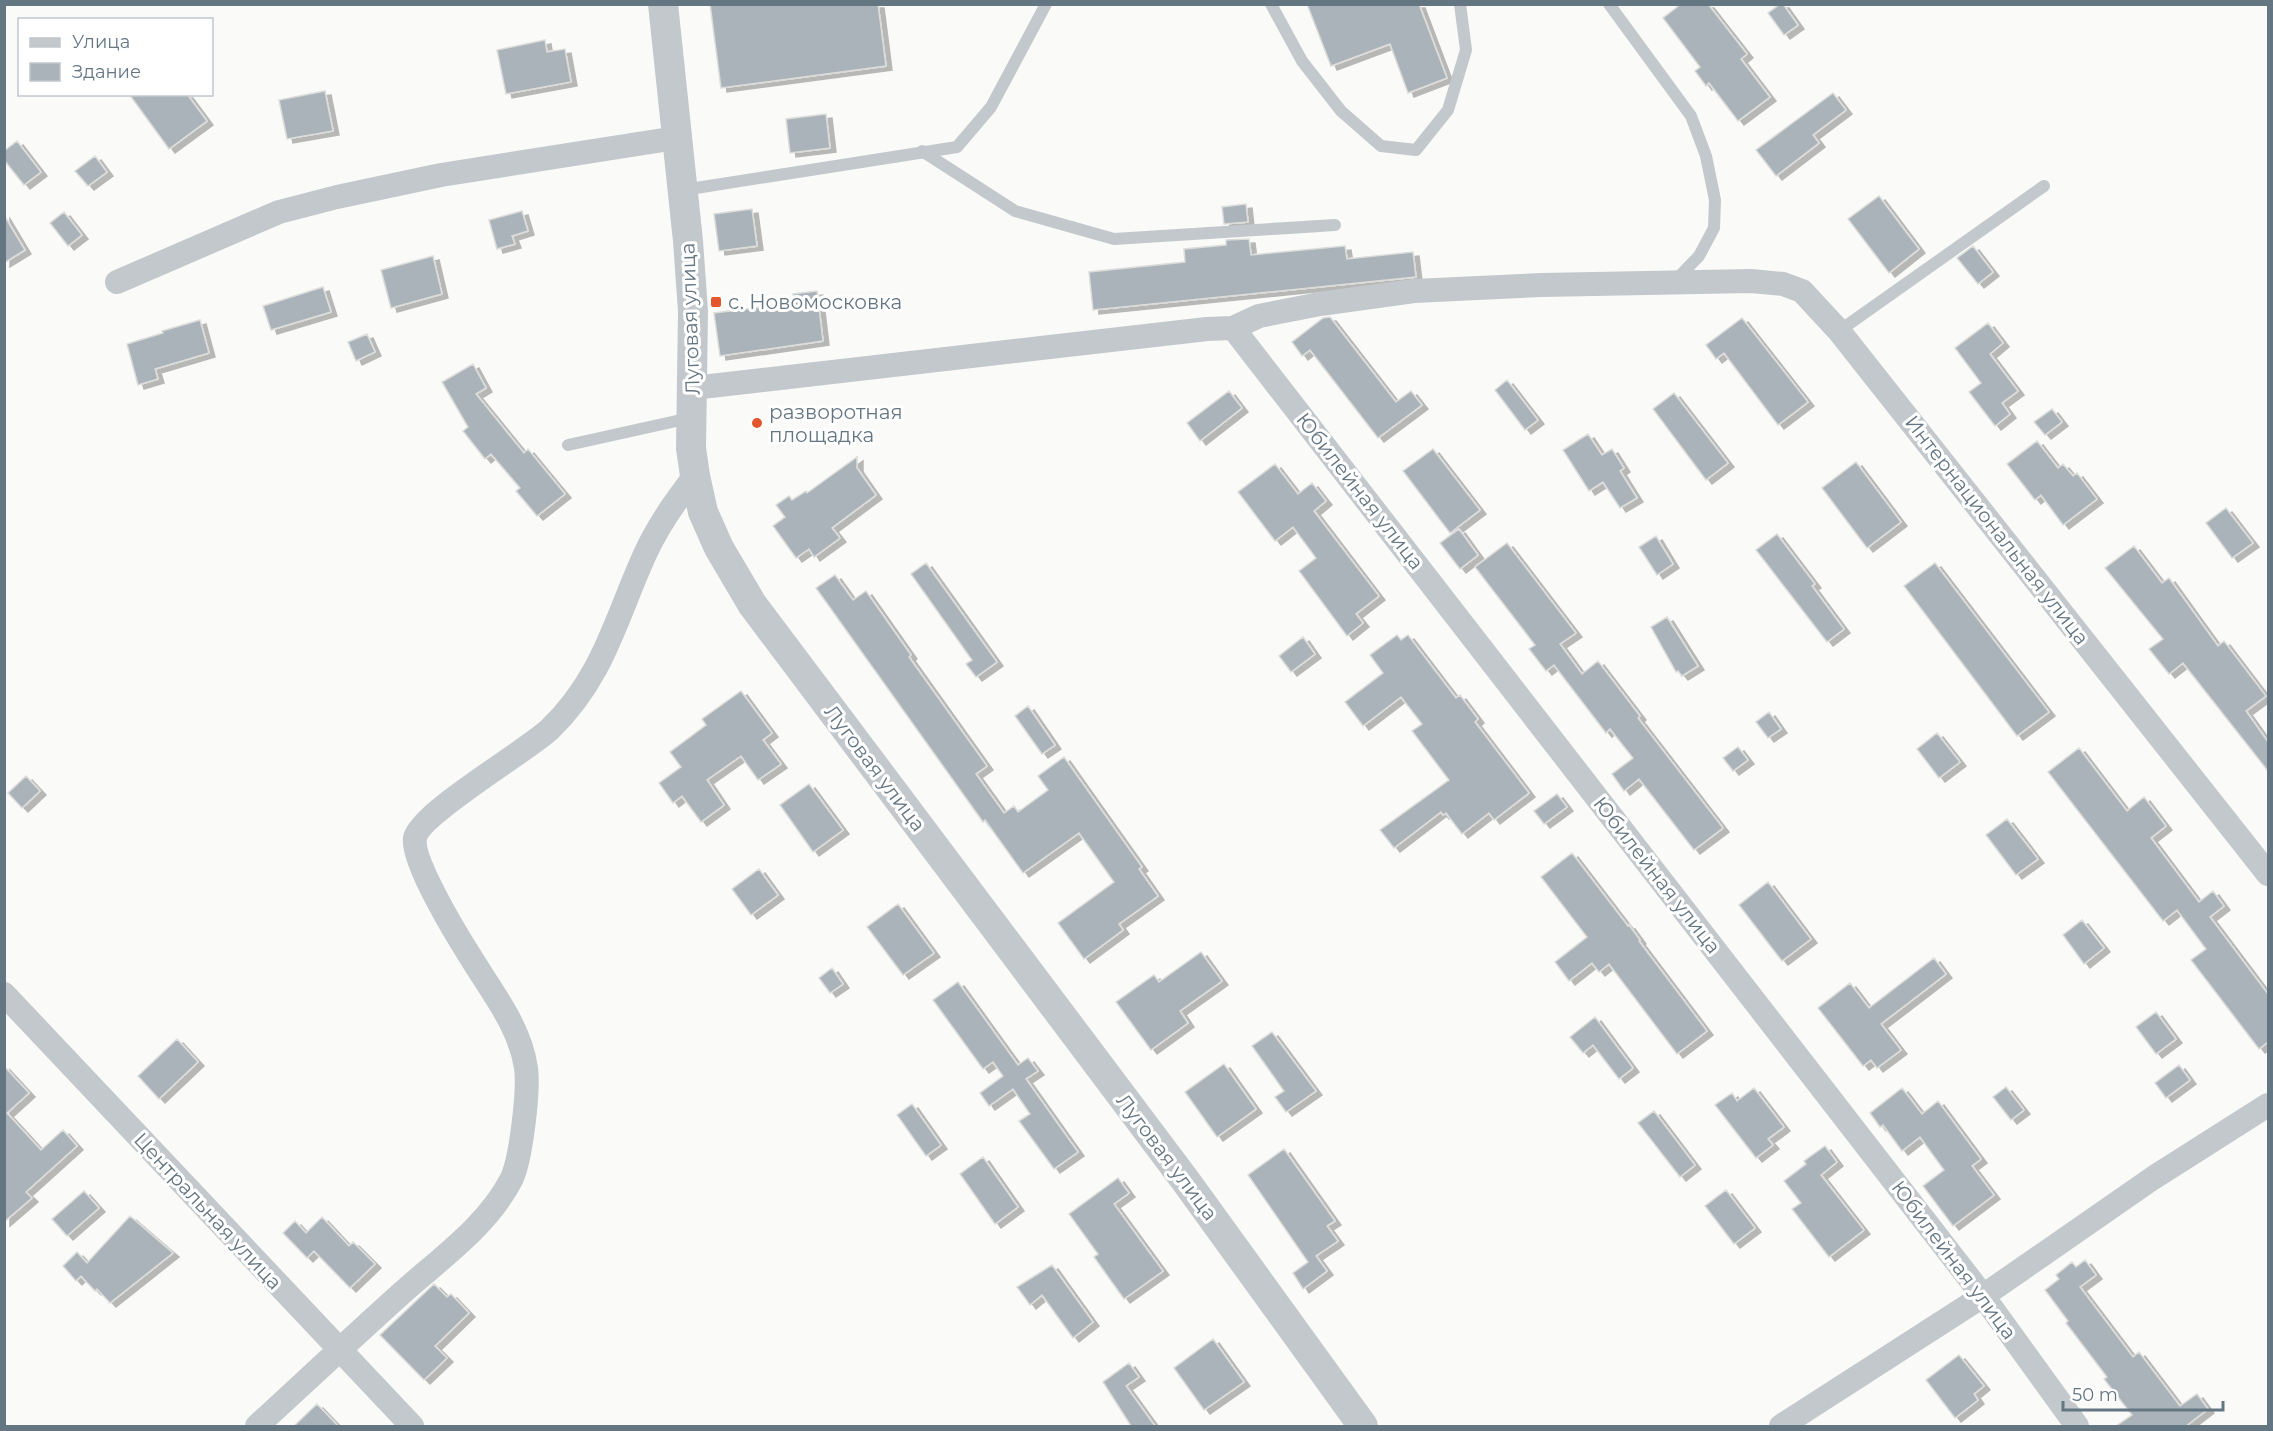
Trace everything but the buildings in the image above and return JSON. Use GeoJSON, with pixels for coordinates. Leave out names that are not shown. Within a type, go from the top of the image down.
{"type":"FeatureCollection","features":[{"type":"Feature","properties":{"kind":"street","name":"Луговая улица"},"geometry":{"type":"LineString","coordinates":[[663,4],[693,311],[692,448],[703,512],[719,548],[752,604],[1185,1180],[1363,1426]]}},
{"type":"Feature","properties":{"kind":"street"},"geometry":{"type":"LineString","coordinates":[[117,282],[279,212],[337,197],[441,175],[676,138]]}},
{"type":"Feature","properties":{"kind":"street","name":"Интернациональная улица"},"geometry":{"type":"LineString","coordinates":[[1233,328],[1259,316],[1320,304],[1414,291],[1541,285],[1751,281],[1782,284],[1802,291],[1839,331],[2268,874]]}},
{"type":"Feature","properties":{"kind":"street"},"geometry":{"type":"LineString","coordinates":[[693,388],[1207,329],[1233,328]]}},
{"type":"Feature","properties":{"kind":"street","name":"Юбилейная улица"},"geometry":{"type":"LineString","coordinates":[[1233,328],[1983,1296],[2077,1426]]}},
{"type":"Feature","properties":{"kind":"street"},"geometry":{"type":"LineString","coordinates":[[257,1426],[471,1232],[500,1200],[514,1176],[526,1099],[526,1068],[512,1024],[446,917],[414,847],[416,832],[439,810],[547,732],[570,709],[603,657],[646,551],[673,504],[695,476]]}},
{"type":"Feature","properties":{"kind":"street","name":"Центральная улица"},"geometry":{"type":"LineString","coordinates":[[4,994],[412,1426]]}},
{"type":"Feature","properties":{"kind":"street"},"geometry":{"type":"LineString","coordinates":[[1781,1426],[1983,1296],[2153,1178],[2268,1105]]}},
{"type":"Feature","properties":{"kind":"lane"},"geometry":{"type":"LineString","coordinates":[[682,190],[957,147],[990,108],[1046,4]]}},
{"type":"Feature","properties":{"kind":"lane"},"geometry":{"type":"LineString","coordinates":[[1271,4],[1302,62],[1341,111],[1381,146],[1416,150],[1448,110],[1466,50],[1460,4]]}},
{"type":"Feature","properties":{"kind":"lane"},"geometry":{"type":"LineString","coordinates":[[1609,4],[1692,116],[1706,156],[1715,200],[1714,228],[1699,256],[1673,282]]}},
{"type":"Feature","properties":{"kind":"lane"},"geometry":{"type":"LineString","coordinates":[[922,151],[1015,211],[1114,239],[1335,225]]}},
{"type":"Feature","properties":{"kind":"lane"},"geometry":{"type":"LineString","coordinates":[[1839,331],[2044,186]]}},
{"type":"Feature","properties":{"kind":"lane"},"geometry":{"type":"LineString","coordinates":[[568,445],[693,418]]}},
{"type":"Feature","properties":{"kind":"place","name":"с. Новомосковка"},"geometry":{"type":"Point","coordinates":[716,302]}},
{"type":"Feature","properties":{"kind":"place","name":"разворотная площадка"},"geometry":{"type":"Point","coordinates":[757,423]}}]}
